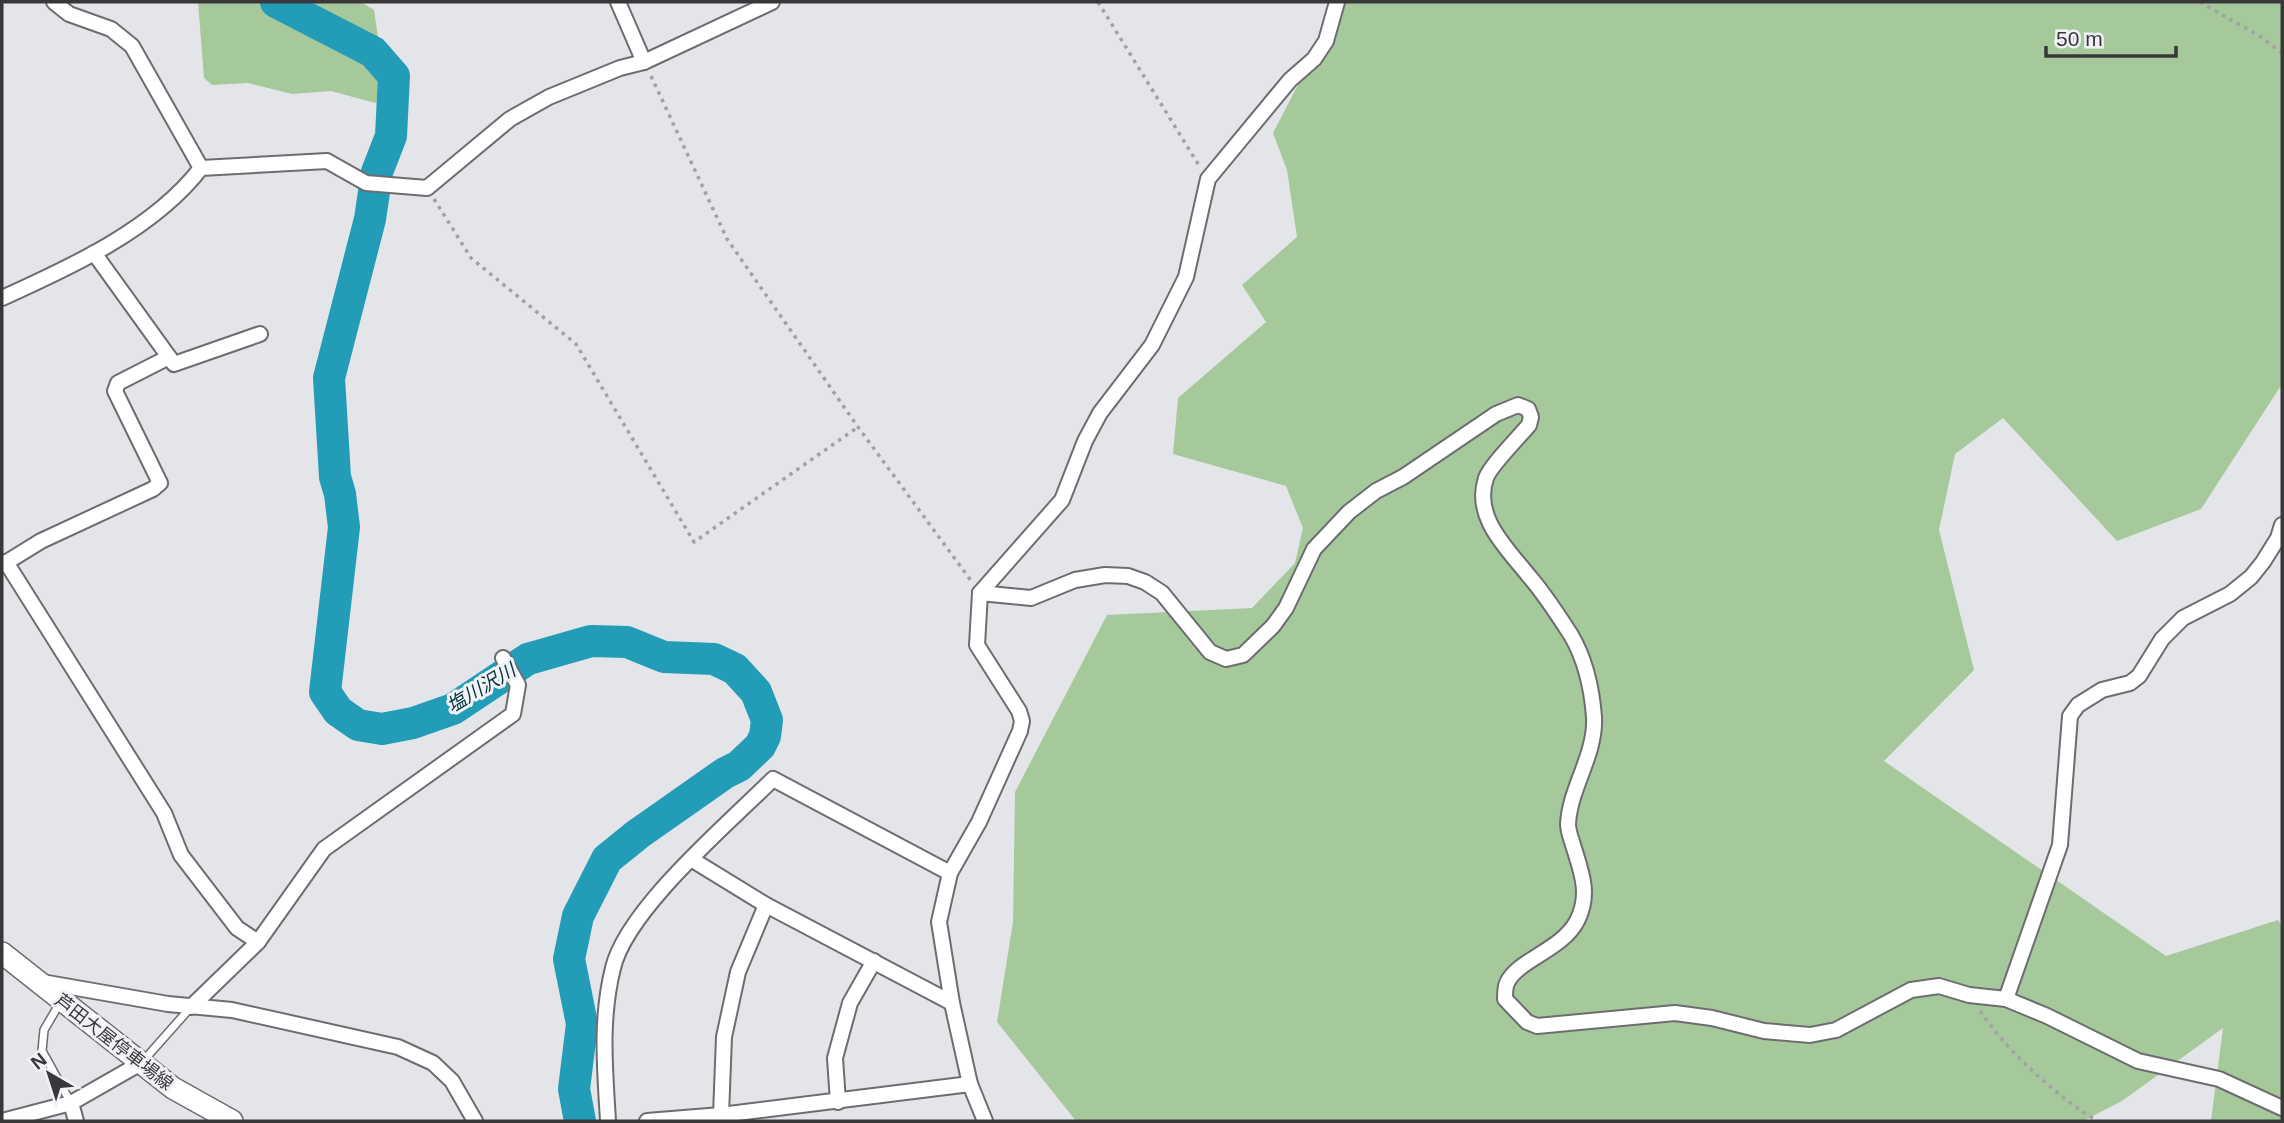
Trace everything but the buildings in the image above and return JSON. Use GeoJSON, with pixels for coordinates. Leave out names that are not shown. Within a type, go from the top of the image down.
{"type":"FeatureCollection","features":[{"type":"Feature","properties":{"kind":"main road","name":"芦田大屋停車場線"},"geometry":{"type":"LineString","coordinates":[[2,953],[173,1088],[232,1121]]}},
{"type":"Feature","properties":{"kind":"street"},"geometry":{"type":"LineString","coordinates":[[54,2],[69,14],[111,29],[132,46],[201,168]]}},
{"type":"Feature","properties":{"kind":"street"},"geometry":{"type":"LineString","coordinates":[[618,2],[644,62]]}},
{"type":"Feature","properties":{"kind":"street"},"geometry":{"type":"LineString","coordinates":[[2,298],[59,272],[112,243],[183,191],[201,168],[327,162],[366,183],[427,188],[510,119],[549,96],[620,68],[644,62],[772,2]]}},
{"type":"Feature","properties":{"kind":"street"},"geometry":{"type":"LineString","coordinates":[[985,1121],[970,1084],[951,1003],[939,922],[950,873],[979,822],[1020,731],[1022,720],[1002,681],[977,645],[980,593],[1062,500],[1085,441],[1100,413],[1152,345],[1186,277],[1208,179],[1290,80],[1314,59],[1325,41],[1337,2]]}},
{"type":"Feature","properties":{"kind":"street"},"geometry":{"type":"LineString","coordinates":[[94,253],[174,364],[260,334]]}},
{"type":"Feature","properties":{"kind":"street"},"geometry":{"type":"LineString","coordinates":[[169,357],[118,383],[115,391],[160,482],[153,489],[41,541],[4,564],[164,813],[181,855],[237,928],[258,942]]}},
{"type":"Feature","properties":{"kind":"street"},"geometry":{"type":"LineString","coordinates":[[980,593],[1031,598],[1076,580],[1105,575],[1128,576],[1145,582],[1162,593],[1210,652],[1226,659],[1243,655],[1273,626],[1286,608],[1314,549],[1349,512],[1376,491],[1403,477],[1496,414],[1518,405],[1528,409],[1531,417],[1529,425],[1486,476],[1482,503],[1498,540],[1530,576],[1572,638],[1588,680],[1594,719],[1588,758],[1573,799],[1567,827],[1585,882],[1585,900],[1576,922],[1566,936],[1544,954],[1522,966],[1507,983],[1505,999],[1527,1022],[1537,1026],[1675,1013],[1712,1018],[1764,1031],[1810,1035],[1836,1030],[1911,990],[1939,986],[1969,995],[2006,999],[2138,1061],[2219,1079],[2282,1108]]}},
{"type":"Feature","properties":{"kind":"street"},"geometry":{"type":"LineString","coordinates":[[2006,999],[2060,845],[2070,716],[2078,705],[2102,690],[2130,683],[2139,676],[2162,639],[2183,618],[2230,594],[2251,577],[2263,562],[2282,525]]}},
{"type":"Feature","properties":{"kind":"street"},"geometry":{"type":"LineString","coordinates":[[191,1007],[258,942],[324,849],[513,714],[518,685],[503,659]]}},
{"type":"Feature","properties":{"kind":"street"},"geometry":{"type":"LineString","coordinates":[[608,1121],[603,1026],[613,965],[628,934],[660,892],[773,779],[950,873]]}},
{"type":"Feature","properties":{"kind":"street"},"geometry":{"type":"LineString","coordinates":[[691,859],[766,905],[951,1003]]}},
{"type":"Feature","properties":{"kind":"street"},"geometry":{"type":"LineString","coordinates":[[721,1115],[724,1037],[738,972],[766,905]]}},
{"type":"Feature","properties":{"kind":"street"},"geometry":{"type":"LineString","coordinates":[[838,1102],[835,1058],[849,1003],[874,961]]}},
{"type":"Feature","properties":{"kind":"street"},"geometry":{"type":"LineString","coordinates":[[37,981],[191,1007],[232,1010],[398,1047],[433,1063],[452,1081],[475,1121]]}},
{"type":"Feature","properties":{"kind":"street"},"geometry":{"type":"LineString","coordinates":[[2,1121],[71,1103],[141,1063]]}},
{"type":"Feature","properties":{"kind":"street"},"geometry":{"type":"LineString","coordinates":[[646,1121],[838,1102],[970,1084]]}},
{"type":"Feature","properties":{"kind":"street"},"geometry":{"type":"LineString","coordinates":[[71,1103],[76,1121]]}},
{"type":"Feature","properties":{"kind":"lane"},"geometry":{"type":"LineString","coordinates":[[61,1001],[44,1030],[43,1051],[71,1103]]}},
{"type":"Feature","properties":{"kind":"lane"},"geometry":{"type":"LineString","coordinates":[[141,1063],[191,1007]]}},
{"type":"Feature","properties":{"kind":"path"},"geometry":{"type":"LineString","coordinates":[[1098,2],[1208,179]]}},
{"type":"Feature","properties":{"kind":"path"},"geometry":{"type":"LineString","coordinates":[[2200,2],[2261,37],[2282,53]]}},
{"type":"Feature","properties":{"kind":"path"},"geometry":{"type":"LineString","coordinates":[[644,62],[727,239],[858,426],[980,593]]}},
{"type":"Feature","properties":{"kind":"path"},"geometry":{"type":"LineString","coordinates":[[427,188],[471,258],[576,344],[694,542],[858,426]]}},
{"type":"Feature","properties":{"kind":"path"},"geometry":{"type":"LineString","coordinates":[[1969,995],[1995,1032],[2039,1076],[2097,1121]]}},
{"type":"Feature","properties":{"kind":"green space"},"geometry":{"type":"Polygon","coordinates":[[[198,2],[361,2],[374,10],[386,90],[375,103],[331,91],[292,94],[248,83],[212,85],[204,78],[198,2]]]}},
{"type":"Feature","properties":{"kind":"green space"},"geometry":{"type":"Polygon","coordinates":[[[1341,2],[2282,2],[2282,384],[2201,509],[2117,541],[2003,418],[1955,454],[1939,530],[1974,670],[1884,761],[2166,956],[2278,920],[2282,926],[2282,1121],[2211,1121],[2223,1028],[2122,1101],[2083,1121],[1076,1121],[997,1022],[1013,922],[1015,792],[1107,615],[1252,608],[1295,563],[1303,528],[1286,486],[1173,454],[1178,398],[1266,322],[1242,285],[1297,237],[1287,170],[1273,133],[1341,2]]]}},
{"type":"Feature","properties":{"kind":"waterway","name":"塩川沢川"},"geometry":{"type":"LineString","coordinates":[[276,2],[373,52],[394,76],[391,136],[377,172],[370,219],[329,378],[335,477],[344,527],[325,692],[338,711],[358,725],[382,729],[413,723],[453,709],[528,659],[591,641],[627,642],[664,657],[714,659],[735,669],[756,692],[767,720],[765,736],[760,746],[739,766],[638,834],[607,859],[578,916],[569,959],[582,1024],[574,1089],[580,1121]]}}]}
